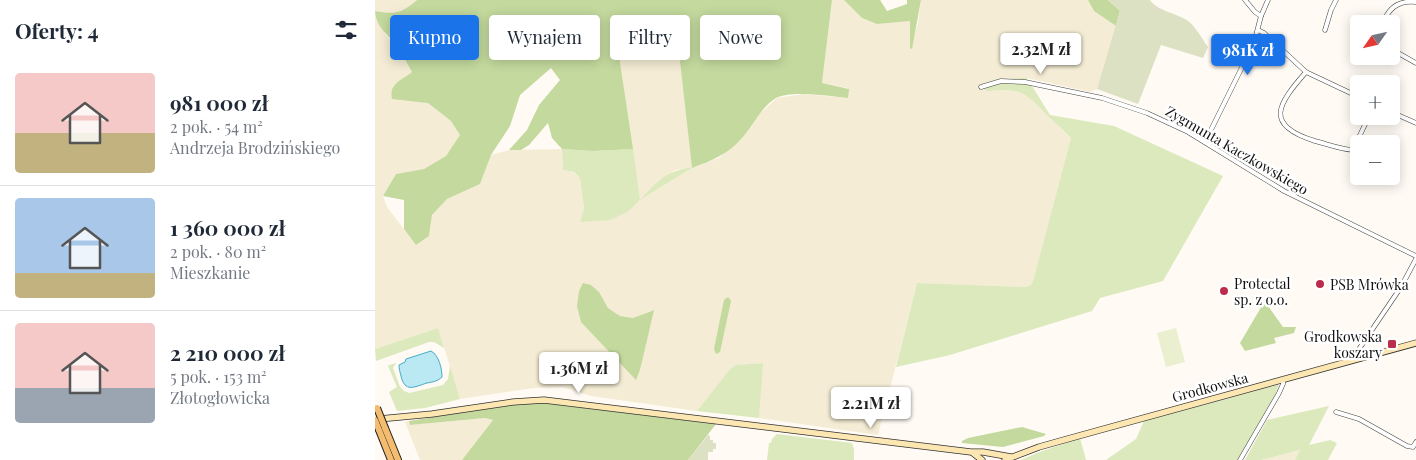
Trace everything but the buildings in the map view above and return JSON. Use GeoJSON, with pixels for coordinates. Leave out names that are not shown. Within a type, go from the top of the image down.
{"type":"FeatureCollection","features":[{"type":"Feature","properties":{"kind":"main road","name":"Grodkowska"},"geometry":{"type":"LineString","coordinates":[[1005,460],[1039,447],[1416,343]]}},
{"type":"Feature","properties":{"kind":"main road"},"geometry":{"type":"LineString","coordinates":[[375,420],[536,400],[983,452],[1011,457]]}},
{"type":"Feature","properties":{"kind":"main road"},"geometry":{"type":"LineString","coordinates":[[376,406],[391,460]]}},
{"type":"Feature","properties":{"kind":"main road"},"geometry":{"type":"LineString","coordinates":[[375,420],[382,429],[398,460]]}},
{"type":"Feature","properties":{"kind":"main road"},"geometry":{"type":"LineString","coordinates":[[971,452],[978,460]]}},
{"type":"Feature","properties":{"kind":"main road"},"geometry":{"type":"LineString","coordinates":[[971,452],[982,460]]}},
{"type":"Feature","properties":{"kind":"main road"},"geometry":{"type":"LineString","coordinates":[[983,452],[989,460]]}},
{"type":"Feature","properties":{"kind":"street"},"geometry":{"type":"LineString","coordinates":[[1245,0],[1261,16]]}},
{"type":"Feature","properties":{"kind":"street"},"geometry":{"type":"LineString","coordinates":[[1205,142],[1254,42],[1261,16],[1269,0]]}},
{"type":"Feature","properties":{"kind":"street"},"geometry":{"type":"LineString","coordinates":[[1325,30],[1336,0]]}},
{"type":"Feature","properties":{"kind":"street"},"geometry":{"type":"LineString","coordinates":[[1388,15],[1395,5],[1402,2],[1416,2]]}},
{"type":"Feature","properties":{"kind":"street"},"geometry":{"type":"LineString","coordinates":[[1257,30],[1264,33],[1306,72],[1350,93]]}},
{"type":"Feature","properties":{"kind":"street"},"geometry":{"type":"LineString","coordinates":[[1400,54],[1416,63]]}},
{"type":"Feature","properties":{"kind":"street"},"geometry":{"type":"LineString","coordinates":[[1306,72],[1288,94],[1281,107],[1282,122],[1293,134],[1353,150],[1365,125]]}},
{"type":"Feature","properties":{"kind":"street","name":"Zygmunta Kaczkowskiego"},"geometry":{"type":"LineString","coordinates":[[981,87],[1001,81],[1019,81],[1083,94],[1147,113],[1205,142],[1284,191],[1416,257]]}},
{"type":"Feature","properties":{"kind":"street"},"geometry":{"type":"LineString","coordinates":[[1400,116],[1416,123]]}},
{"type":"Feature","properties":{"kind":"street"},"geometry":{"type":"LineString","coordinates":[[1361,358],[1359,350],[1401,286],[1416,257]]}},
{"type":"Feature","properties":{"kind":"street"},"geometry":{"type":"LineString","coordinates":[[1240,460],[1279,393],[1283,380]]}},
{"type":"Feature","properties":{"kind":"street"},"geometry":{"type":"LineString","coordinates":[[1336,412],[1359,419],[1407,446],[1413,447],[1416,442]]}},
{"type":"Feature","properties":{"kind":"shaded area"},"geometry":{"type":"Polygon","coordinates":[[[375,0],[417,0],[407,8],[392,14],[375,11],[375,0]]]}},
{"type":"Feature","properties":{"kind":"shaded area"},"geometry":{"type":"Polygon","coordinates":[[[832,0],[844,0],[862,18],[877,24],[910,21],[910,48],[918,24],[921,0],[1088,0],[1094,11],[1116,26],[1097,89],[1090,92],[1027,78],[1012,78],[1011,83],[987,91],[1012,90],[1025,94],[1034,100],[1071,138],[1033,281],[1030,286],[1024,287],[917,283],[878,435],[759,418],[762,363],[736,365],[730,369],[697,411],[591,396],[563,387],[534,388],[460,399],[438,328],[375,349],[375,11],[376,18],[390,40],[390,60],[405,60],[412,72],[392,87],[428,103],[451,121],[460,135],[446,156],[424,169],[396,174],[383,196],[387,207],[416,245],[429,236],[432,215],[447,199],[480,184],[491,155],[509,150],[562,149],[563,170],[573,172],[580,178],[584,208],[580,222],[640,201],[620,60],[681,60],[692,167],[675,170],[657,182],[642,199],[692,168],[719,158],[741,139],[754,119],[777,98],[804,94],[848,98],[848,88],[822,83],[832,0]],[[591,285],[616,358],[636,379],[640,370],[653,310],[633,318],[620,316],[608,308],[599,292],[591,285]]]}},
{"type":"Feature","properties":{"kind":"shaded area"},"geometry":{"type":"Polygon","coordinates":[[[485,418],[493,420],[462,460],[420,460],[405,422],[409,421],[410,425],[485,418]]]}},
{"type":"Feature","properties":{"kind":"shaded area"},"geometry":{"type":"Polygon","coordinates":[[[1301,450],[1295,460],[1261,460],[1301,450]]]}},
{"type":"Feature","properties":{"kind":"green space"},"geometry":{"type":"Polygon","coordinates":[[[417,0],[832,0],[822,83],[849,89],[848,98],[791,94],[776,98],[765,107],[731,149],[712,160],[692,168],[680,60],[690,60],[690,15],[610,15],[610,60],[620,60],[633,149],[593,151],[562,149],[552,138],[548,123],[529,145],[521,150],[509,150],[527,130],[539,105],[560,80],[551,68],[520,95],[510,126],[491,155],[480,184],[447,199],[432,215],[429,236],[416,245],[404,229],[404,200],[383,196],[396,174],[424,169],[446,156],[460,135],[451,121],[428,103],[392,99],[392,89],[400,80],[412,72],[405,60],[479,60],[479,15],[390,15],[390,38],[380,27],[375,11],[393,13],[407,8],[417,0]]]}},
{"type":"Feature","properties":{"kind":"green space"},"geometry":{"type":"Polygon","coordinates":[[[844,0],[880,0],[887,11],[907,4],[907,0],[921,0],[912,49],[910,48],[910,21],[877,24],[862,18],[844,0]]]}},
{"type":"Feature","properties":{"kind":"green space"},"geometry":{"type":"Polygon","coordinates":[[[1088,0],[1108,0],[1120,11],[1116,26],[1094,11],[1088,0]]]}},
{"type":"Feature","properties":{"kind":"green space"},"geometry":{"type":"Polygon","coordinates":[[[1108,0],[1150,0],[1157,7],[1188,21],[1208,47],[1203,58],[1161,45],[1138,104],[1097,89],[1120,11],[1108,0]]]}},
{"type":"Feature","properties":{"kind":"green space"},"geometry":{"type":"Polygon","coordinates":[[[1012,78],[1027,78],[1050,115],[1114,126],[1223,176],[1163,281],[1100,298],[1092,311],[950,355],[896,367],[917,283],[1024,287],[1030,286],[1033,281],[1071,138],[1038,105],[1020,92],[1006,90],[987,91],[983,88],[1001,82],[1010,83],[1012,78]]]}},
{"type":"Feature","properties":{"kind":"green space"},"geometry":{"type":"Polygon","coordinates":[[[562,149],[593,151],[633,149],[640,200],[627,212],[610,220],[580,222],[584,208],[580,178],[574,172],[563,170],[562,149]]]}},
{"type":"Feature","properties":{"kind":"green space"},"geometry":{"type":"Polygon","coordinates":[[[692,167],[692,168],[640,200],[668,174],[692,167]]]}},
{"type":"Feature","properties":{"kind":"green space"},"geometry":{"type":"Polygon","coordinates":[[[583,283],[591,285],[599,292],[608,308],[620,316],[633,318],[654,310],[636,380],[581,322],[577,306],[579,291],[583,283]]]}},
{"type":"Feature","properties":{"kind":"green space"},"geometry":{"type":"Polygon","coordinates":[[[728,297],[731,301],[720,352],[716,354],[714,349],[724,300],[728,297]]]}},
{"type":"Feature","properties":{"kind":"green space"},"geometry":{"type":"Polygon","coordinates":[[[1266,303],[1283,327],[1296,327],[1294,333],[1274,338],[1276,343],[1245,351],[1240,343],[1263,304],[1266,303]]]}},
{"type":"Feature","properties":{"kind":"green space"},"geometry":{"type":"Polygon","coordinates":[[[438,328],[444,348],[434,342],[429,342],[376,361],[375,349],[438,328]]]}},
{"type":"Feature","properties":{"kind":"green space"},"geometry":{"type":"Polygon","coordinates":[[[1176,328],[1185,362],[1166,367],[1157,333],[1176,328]]]}},
{"type":"Feature","properties":{"kind":"green space"},"geometry":{"type":"Polygon","coordinates":[[[396,363],[393,368],[400,387],[409,393],[443,385],[448,379],[450,366],[460,399],[425,408],[397,411],[389,392],[397,387],[388,366],[396,363]]]}},
{"type":"Feature","properties":{"kind":"green space"},"geometry":{"type":"Polygon","coordinates":[[[763,363],[759,418],[697,411],[730,369],[736,365],[763,363]]]}},
{"type":"Feature","properties":{"kind":"green space"},"geometry":{"type":"Polygon","coordinates":[[[1279,386],[1274,397],[1238,460],[1106,460],[1136,439],[1144,421],[1279,386]]]}},
{"type":"Feature","properties":{"kind":"green space"},"geometry":{"type":"Polygon","coordinates":[[[542,403],[716,424],[688,460],[462,460],[493,420],[485,418],[410,425],[409,421],[516,404],[542,403]]]}},
{"type":"Feature","properties":{"kind":"green space"},"geometry":{"type":"Polygon","coordinates":[[[1329,406],[1309,445],[1330,440],[1337,443],[1328,460],[1295,460],[1300,450],[1261,460],[1245,460],[1267,420],[1329,406]]]}},
{"type":"Feature","properties":{"kind":"green space"},"geometry":{"type":"Polygon","coordinates":[[[1022,427],[1046,434],[1003,447],[962,443],[962,441],[968,438],[1022,427]]]}},
{"type":"Feature","properties":{"kind":"green space"},"geometry":{"type":"Polygon","coordinates":[[[777,434],[852,443],[854,460],[767,460],[769,443],[777,434]]]}},
{"type":"Feature","properties":{"kind":"green space"},"geometry":{"type":"Polygon","coordinates":[[[708,435],[710,440],[713,440],[713,443],[716,443],[716,449],[713,449],[713,452],[708,452],[708,460],[688,460],[708,435]]]}},
{"type":"Feature","properties":{"kind":"green space"},"geometry":{"type":"Polygon","coordinates":[[[1080,438],[1086,460],[1021,460],[1037,453],[1080,438]]]}},
{"type":"Feature","properties":{"kind":"water"},"geometry":{"type":"Polygon","coordinates":[[[431,351],[441,366],[442,377],[433,382],[414,387],[405,385],[399,365],[405,362],[406,359],[431,351]]]}},
{"type":"Feature","properties":{"kind":"place","name":"PSB Mrówka"},"geometry":{"type":"Point","coordinates":[1320,284]}},
{"type":"Feature","properties":{"kind":"place","name":"Protectal sp. z o.o."},"geometry":{"type":"Point","coordinates":[1224,291]}},
{"type":"Feature","properties":{"kind":"place","name":"Grodkowska koszary"},"geometry":{"type":"Point","coordinates":[1392,344]}}]}
